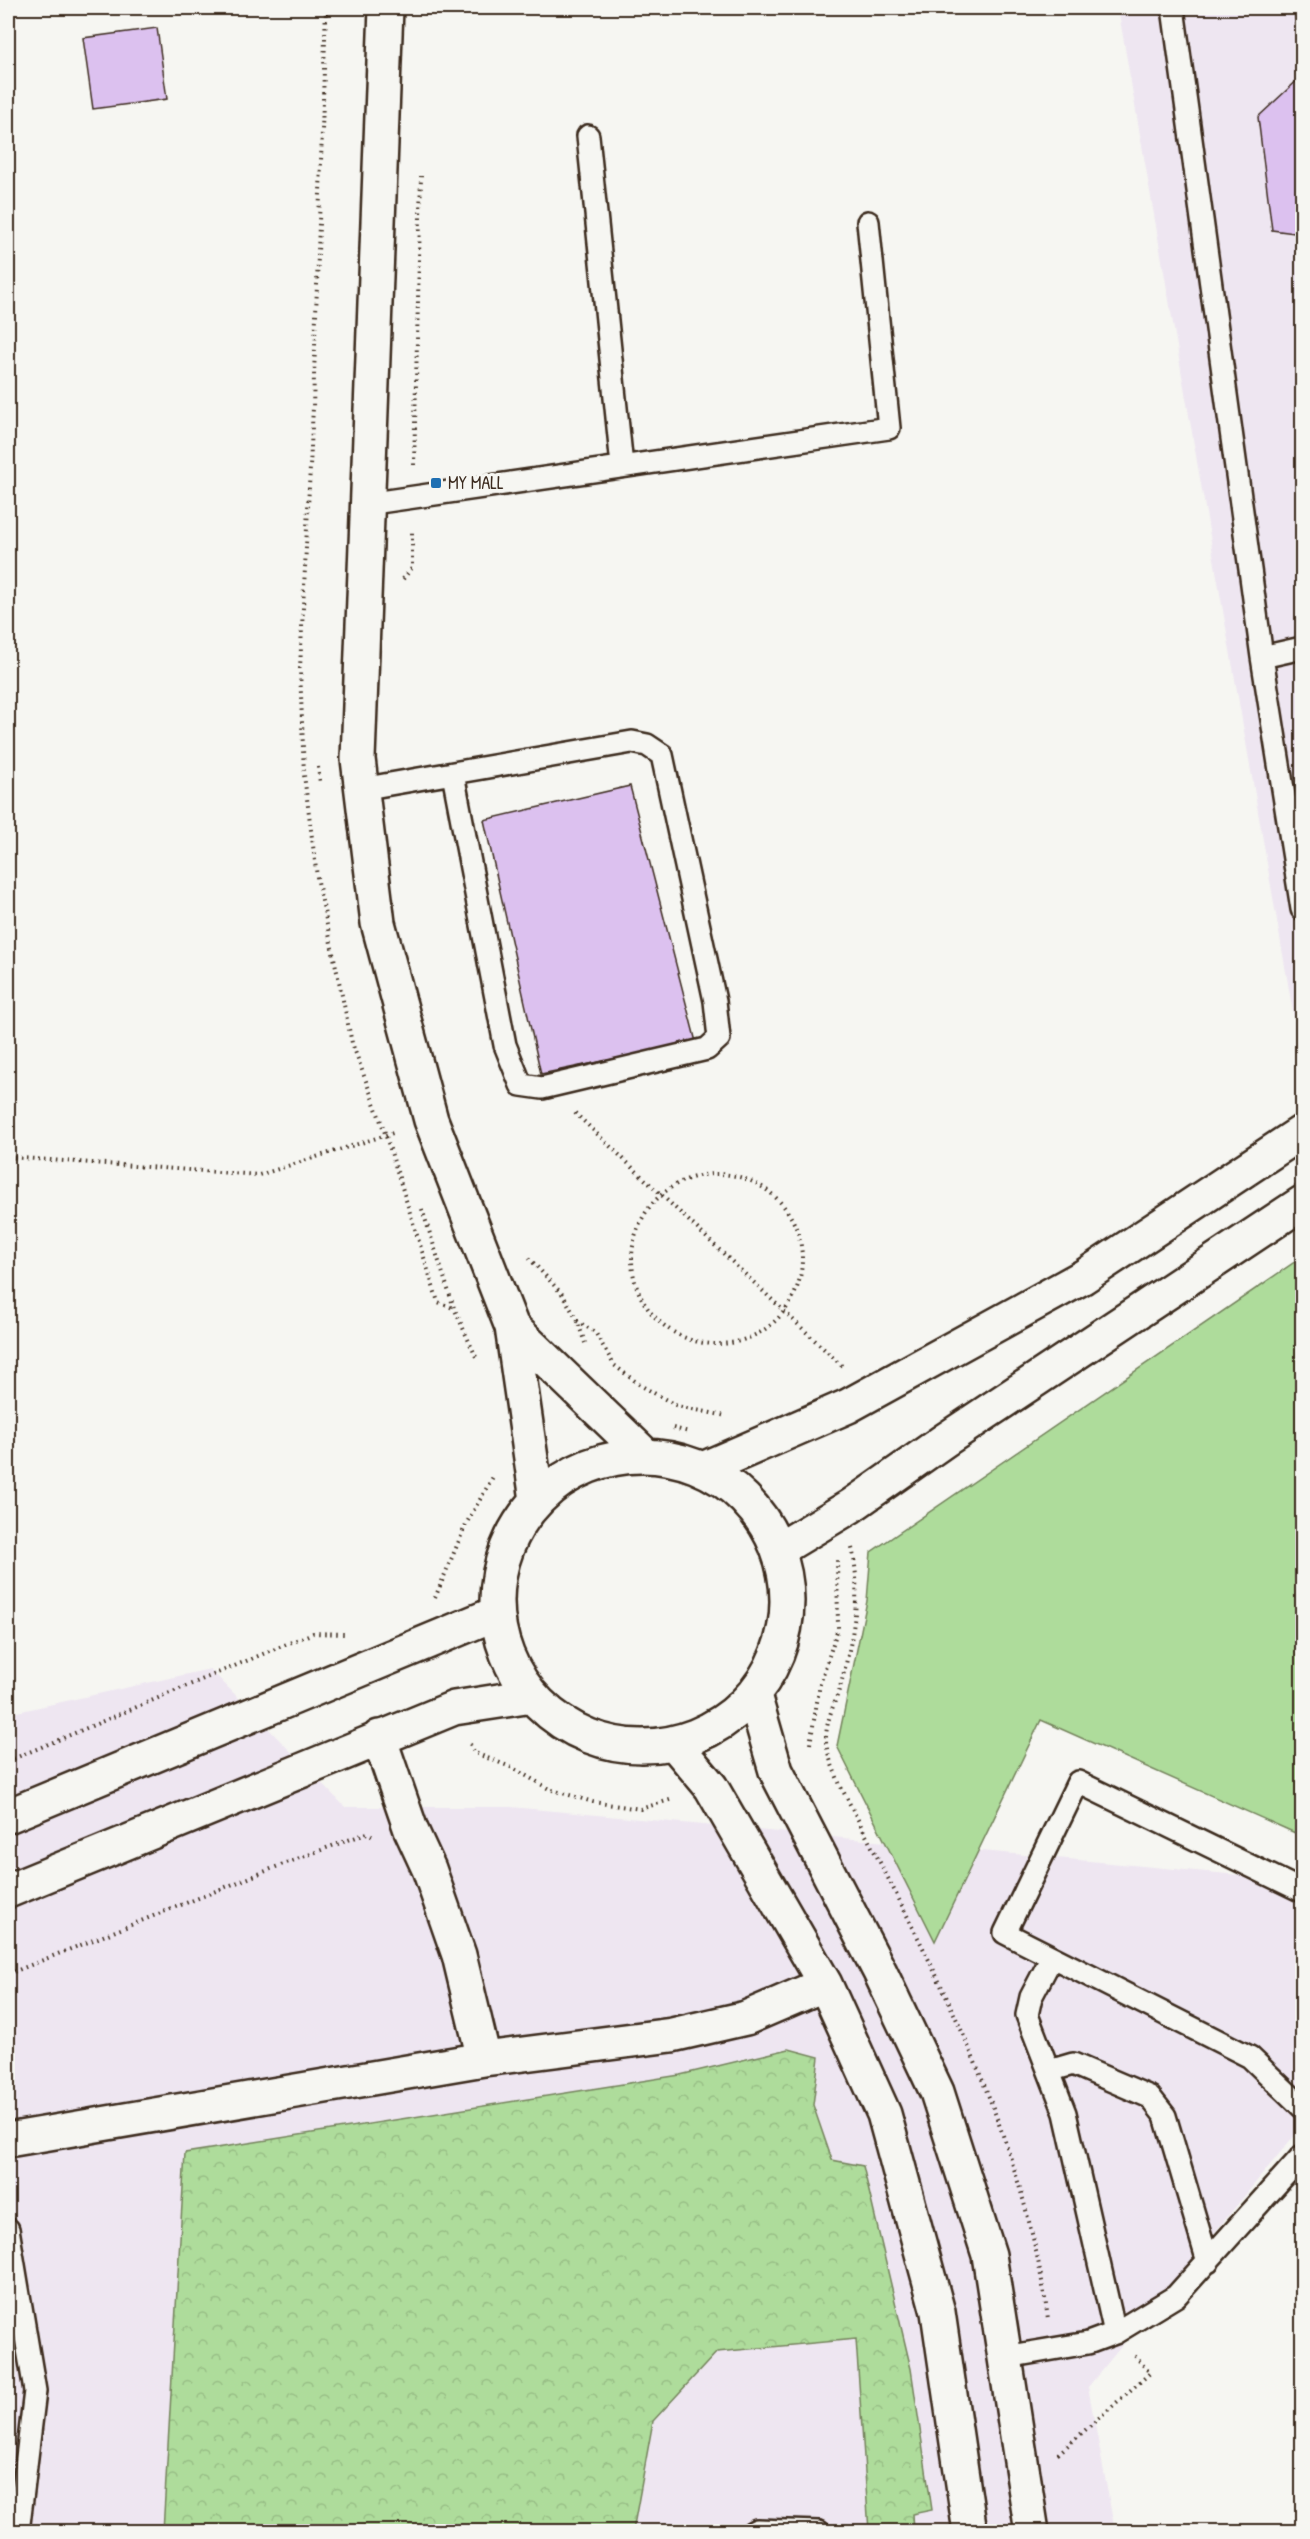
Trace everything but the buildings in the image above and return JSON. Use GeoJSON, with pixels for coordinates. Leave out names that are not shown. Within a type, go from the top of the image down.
{"type":"FeatureCollection","features":[{"type":"Feature","properties":{"kind":"street"},"geometry":{"type":"LineString","coordinates":[[386,8],[358,702],[358,759],[361,789],[378,923],[431,1120],[512,1327],[537,1500]]}},
{"type":"Feature","properties":{"kind":"street"},"geometry":{"type":"LineString","coordinates":[[703,1469],[848,1407],[1083,1277],[1302,1132]]}},
{"type":"Feature","properties":{"kind":"street"},"geometry":{"type":"LineString","coordinates":[[778,1550],[851,1506],[945,1440],[1302,1203]]}},
{"type":"Feature","properties":{"kind":"street"},"geometry":{"type":"LineString","coordinates":[[512,1327],[645,1455]]}},
{"type":"Feature","properties":{"kind":"street"},"geometry":{"type":"LineString","coordinates":[[645,1455],[675,1459],[703,1469],[729,1484],[751,1504],[769,1528],[778,1550],[787,1584],[788,1614],[782,1643],[770,1670],[754,1695],[731,1716],[704,1733],[674,1743],[643,1746],[612,1743],[582,1733],[555,1717],[532,1696],[514,1670],[502,1642],[497,1612],[498,1581],[505,1552],[518,1525],[537,1500],[560,1480],[587,1466],[616,1458],[645,1455]]}},
{"type":"Feature","properties":{"kind":"street"},"geometry":{"type":"LineString","coordinates":[[8,1816],[497,1612]]}},
{"type":"Feature","properties":{"kind":"street"},"geometry":{"type":"LineString","coordinates":[[754,1695],[776,1771],[880,1972],[937,2092],[989,2254],[1032,2532]]}},
{"type":"Feature","properties":{"kind":"street"},"geometry":{"type":"LineString","coordinates":[[8,1891],[454,1708],[532,1696]]}},
{"type":"Feature","properties":{"kind":"street"},"geometry":{"type":"LineString","coordinates":[[379,1737],[411,1830],[429,1869],[459,1955],[484,2059]]}},
{"type":"Feature","properties":{"kind":"street"},"geometry":{"type":"LineString","coordinates":[[674,1743],[711,1787],[825,1984],[884,2114],[938,2312],[970,2532]]}},
{"type":"Feature","properties":{"kind":"street"},"geometry":{"type":"LineString","coordinates":[[8,2140],[484,2059],[672,2035],[746,2018],[825,1984]]}},
{"type":"Feature","properties":{"kind":"lane"},"geometry":{"type":"LineString","coordinates":[[1173,8],[1262,657],[1302,909]]}},
{"type":"Feature","properties":{"kind":"lane"},"geometry":{"type":"LineString","coordinates":[[588,136],[622,466]]}},
{"type":"Feature","properties":{"kind":"lane"},"geometry":{"type":"LineString","coordinates":[[366,504],[890,428],[868,222]]}},
{"type":"Feature","properties":{"kind":"lane"},"geometry":{"type":"LineString","coordinates":[[1262,657],[1302,648]]}},
{"type":"Feature","properties":{"kind":"lane"},"geometry":{"type":"LineString","coordinates":[[361,789],[632,742],[648,745],[662,755],[715,1001],[719,1038],[707,1048],[542,1088],[521,1085],[505,1045],[453,774]]}},
{"type":"Feature","properties":{"kind":"lane"},"geometry":{"type":"LineString","coordinates":[[1302,1891],[1078,1782],[1005,1933],[1250,2056],[1302,2107]]}},
{"type":"Feature","properties":{"kind":"lane"},"geometry":{"type":"LineString","coordinates":[[1052,1957],[1030,1997],[1027,2015],[1065,2113],[1115,2332]]}},
{"type":"Feature","properties":{"kind":"lane"},"geometry":{"type":"LineString","coordinates":[[1049,2071],[1073,2064],[1150,2097],[1164,2116],[1208,2262]]}},
{"type":"Feature","properties":{"kind":"lane"},"geometry":{"type":"LineString","coordinates":[[1006,2357],[1088,2343],[1115,2332],[1176,2296],[1302,2156]]}},
{"type":"Feature","properties":{"kind":"lane"},"geometry":{"type":"LineString","coordinates":[[8,2229],[35,2391],[18,2532]]}},
{"type":"Feature","properties":{"kind":"lane"},"geometry":{"type":"LineString","coordinates":[[753,2532],[757,2530],[819,2532]]}},
{"type":"Feature","properties":{"kind":"path"},"geometry":{"type":"LineString","coordinates":[[412,497],[416,423],[421,164]]}},
{"type":"Feature","properties":{"kind":"path"},"geometry":{"type":"LineString","coordinates":[[567,1106],[843,1367]]}},
{"type":"Feature","properties":{"kind":"path"},"geometry":{"type":"LineString","coordinates":[[8,1157],[259,1175],[397,1131]]}},
{"type":"Feature","properties":{"kind":"path"},"geometry":{"type":"LineString","coordinates":[[705,1175],[734,1175],[761,1185],[783,1204],[797,1229],[804,1257],[800,1285],[785,1311],[766,1330],[741,1342],[713,1345],[686,1340],[662,1326],[644,1305],[633,1279],[631,1251],[638,1225],[654,1201],[677,1184],[705,1175]]}},
{"type":"Feature","properties":{"kind":"path"},"geometry":{"type":"LineString","coordinates":[[563,1295],[577,1320],[586,1348]]}},
{"type":"Feature","properties":{"kind":"path"},"geometry":{"type":"LineString","coordinates":[[454,1308],[480,1368]]}},
{"type":"Feature","properties":{"kind":"path"},"geometry":{"type":"LineString","coordinates":[[577,1320],[595,1332],[614,1365],[640,1385],[677,1406],[728,1417]]}},
{"type":"Feature","properties":{"kind":"path"},"geometry":{"type":"LineString","coordinates":[[669,1427],[698,1435]]}},
{"type":"Feature","properties":{"kind":"path"},"geometry":{"type":"LineString","coordinates":[[434,1600],[466,1524],[494,1477],[497,1467]]}},
{"type":"Feature","properties":{"kind":"path"},"geometry":{"type":"LineString","coordinates":[[854,1540],[852,1546],[856,1581],[856,1615],[842,1682],[829,1712],[825,1739],[840,1785],[938,1975],[986,2084],[1013,2163],[1042,2271],[1053,2350]]}},
{"type":"Feature","properties":{"kind":"path"},"geometry":{"type":"LineString","coordinates":[[811,1728],[820,1684],[837,1628],[837,1549]]}},
{"type":"Feature","properties":{"kind":"path"},"geometry":{"type":"LineString","coordinates":[[8,1761],[313,1633],[349,1635]]}},
{"type":"Feature","properties":{"kind":"path"},"geometry":{"type":"LineString","coordinates":[[454,1708],[475,1754],[513,1768],[549,1789],[571,1796],[593,1802],[640,1809],[711,1787]]}},
{"type":"Feature","properties":{"kind":"path"},"geometry":{"type":"LineString","coordinates":[[8,1974],[281,1865],[367,1833],[375,1837]]}},
{"type":"Feature","properties":{"kind":"path"},"geometry":{"type":"LineString","coordinates":[[1059,2463],[1058,2452],[1150,2373],[1115,2332]]}},
{"type":"Feature","properties":{"kind":"shaded area"},"geometry":{"type":"Polygon","coordinates":[[[1118,8],[1302,8],[1302,1039],[1298,1041],[1118,8]]]}},
{"type":"Feature","properties":{"kind":"shaded area"},"geometry":{"type":"Polygon","coordinates":[[[210,1669],[345,1807],[511,1807],[1302,1881],[1302,2126],[1088,2387],[1115,2531],[8,2531],[8,1714],[210,1669]]]}},
{"type":"Feature","properties":{"kind":"green space"},"geometry":{"type":"Polygon","coordinates":[[[1302,1257],[1302,1836],[1041,1720],[935,1941],[837,1746],[867,1601],[871,1552],[1302,1257]]]}},
{"type":"Feature","properties":{"kind":"green space"},"geometry":{"type":"Polygon","coordinates":[[[789,2049],[819,2057],[813,2105],[832,2160],[863,2166],[911,2369],[932,2510],[912,2514],[913,2531],[869,2531],[856,2339],[717,2352],[653,2421],[633,2531],[163,2531],[185,2153],[680,2075],[789,2049]]]}},
{"type":"Feature","properties":{"kind":"place","name":"MY MALL"},"geometry":{"type":"Point","coordinates":[436,483]}}]}
